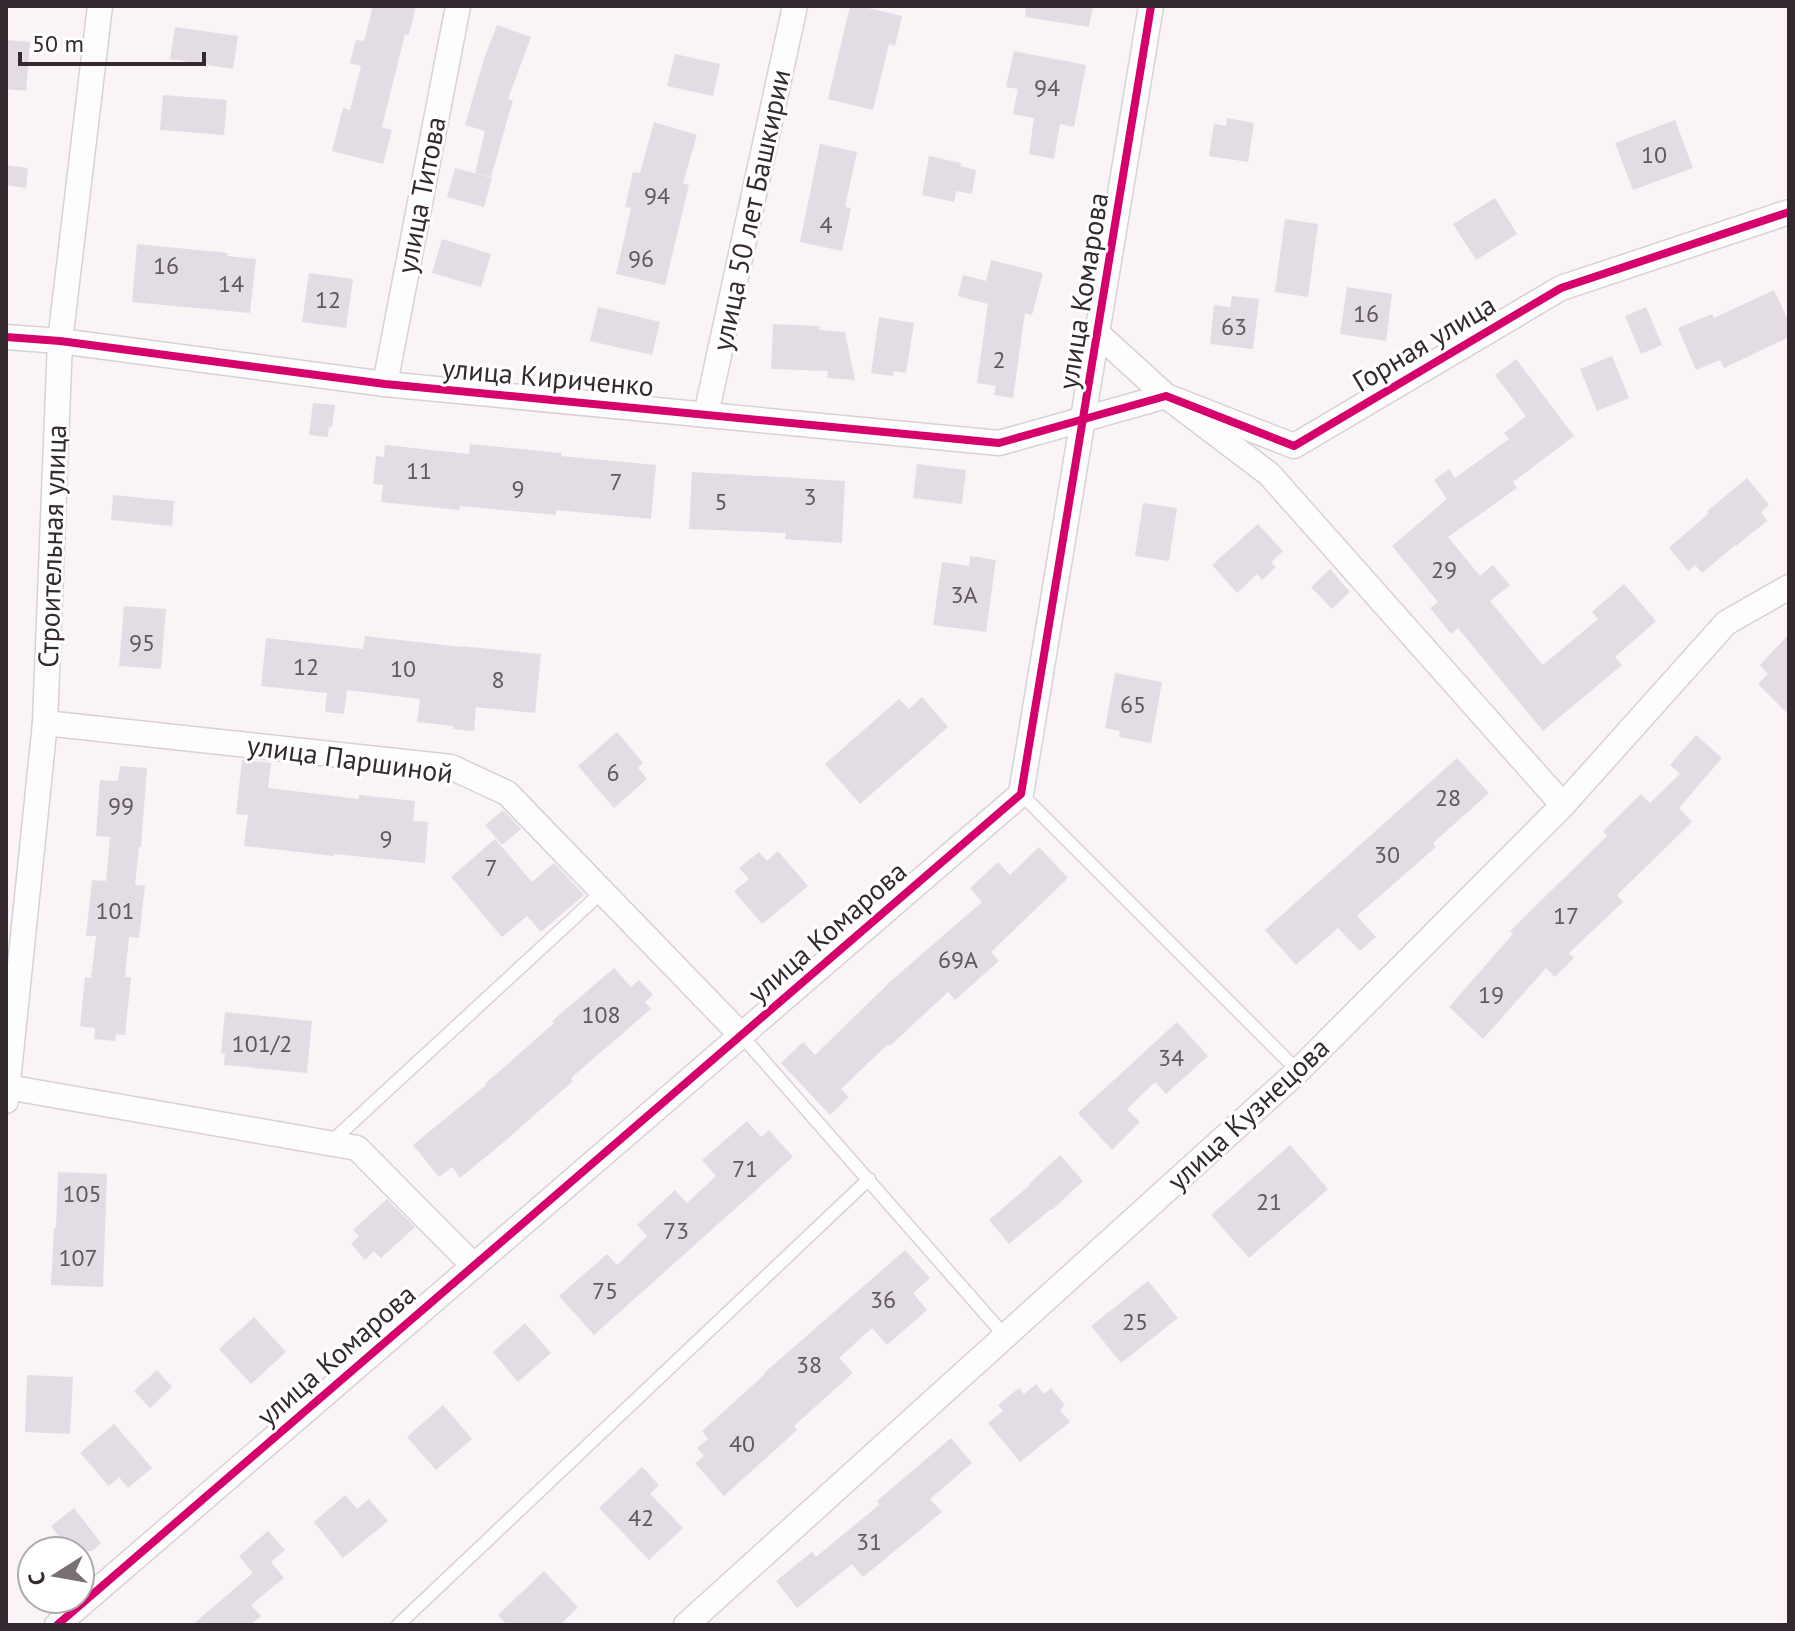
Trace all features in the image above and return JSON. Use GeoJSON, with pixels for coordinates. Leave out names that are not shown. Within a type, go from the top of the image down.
{"type":"FeatureCollection","features":[{"type":"Feature","properties":{"kind":"street","name":"Строительная улица"},"geometry":{"type":"LineString","coordinates":[[100,6],[60,341],[45,723],[7,1094],[357,1148],[474,1266]]}},
{"type":"Feature","properties":{"kind":"street","name":"улица Титова"},"geometry":{"type":"LineString","coordinates":[[385,384],[458,6]]}},
{"type":"Feature","properties":{"kind":"street","name":"улица 50 лет Башкирии"},"geometry":{"type":"LineString","coordinates":[[706,415],[795,6]]}},
{"type":"Feature","properties":{"kind":"street","name":"улица Комарова"},"geometry":{"type":"LineString","coordinates":[[57,1625],[1021,794],[1151,6]]}},
{"type":"Feature","properties":{"kind":"street","name":"Горная улица"},"geometry":{"type":"LineString","coordinates":[[1166,396],[1294,446],[1561,288],[1789,212]]}},
{"type":"Feature","properties":{"kind":"street"},"geometry":{"type":"LineString","coordinates":[[1098,334],[1166,396],[1269,474],[1563,805]]}},
{"type":"Feature","properties":{"kind":"street","name":"улица Кириченко"},"geometry":{"type":"LineString","coordinates":[[6,337],[60,341],[385,384],[999,443],[1084,418]]}},
{"type":"Feature","properties":{"kind":"street"},"geometry":{"type":"LineString","coordinates":[[1084,418],[1166,396]]}},
{"type":"Feature","properties":{"kind":"street","name":"улица Кузнецова"},"geometry":{"type":"LineString","coordinates":[[686,1625],[1298,1071],[1563,805],[1726,623],[1789,587]]}},
{"type":"Feature","properties":{"kind":"street","name":"улица Паршиной"},"geometry":{"type":"LineString","coordinates":[[45,723],[451,767],[507,793],[741,1035]]}},
{"type":"Feature","properties":{"kind":"lane"},"geometry":{"type":"LineString","coordinates":[[1021,794],[1298,1071]]}},
{"type":"Feature","properties":{"kind":"lane"},"geometry":{"type":"LineString","coordinates":[[330,1143],[602,892]]}},
{"type":"Feature","properties":{"kind":"lane"},"geometry":{"type":"LineString","coordinates":[[741,1035],[1005,1336]]}},
{"type":"Feature","properties":{"kind":"lane"},"geometry":{"type":"LineString","coordinates":[[398,1625],[869,1179]]}},
{"type":"Feature","properties":{"kind":"building"},"geometry":{"type":"Polygon","coordinates":[[[373,6],[416,6],[409,35],[405,34],[382,127],[392,130],[383,164],[332,151],[343,108],[350,110],[361,66],[350,63],[356,40],[364,41],[373,6]]]}},
{"type":"Feature","properties":{"kind":"building"},"geometry":{"type":"Polygon","coordinates":[[[850,6],[902,16],[895,46],[889,44],[873,110],[828,99],[850,6]]]}},
{"type":"Feature","properties":{"kind":"building"},"geometry":{"type":"Polygon","coordinates":[[[1026,6],[1093,6],[1089,27],[1025,17],[1026,6]]]}},
{"type":"Feature","properties":{"kind":"building"},"geometry":{"type":"Polygon","coordinates":[[[497,25],[531,37],[508,99],[513,100],[491,177],[475,173],[485,131],[465,125],[497,25]]]}},
{"type":"Feature","properties":{"kind":"building"},"geometry":{"type":"Polygon","coordinates":[[[175,27],[238,36],[233,69],[170,59],[175,27]]]}},
{"type":"Feature","properties":{"kind":"building"},"geometry":{"type":"Polygon","coordinates":[[[6,40],[30,42],[26,91],[6,89],[6,40]]]}},
{"type":"Feature","properties":{"kind":"building"},"geometry":{"type":"Polygon","coordinates":[[[1014,51],[1086,65],[1074,127],[1060,124],[1054,159],[1029,154],[1034,118],[1013,114],[1018,89],[1006,87],[1014,51]]]}},
{"type":"Feature","properties":{"kind":"building"},"geometry":{"type":"Polygon","coordinates":[[[675,54],[720,64],[713,96],[667,86],[675,54]]]}},
{"type":"Feature","properties":{"kind":"building"},"geometry":{"type":"Polygon","coordinates":[[[163,95],[227,100],[224,135],[160,130],[163,95]]]}},
{"type":"Feature","properties":{"kind":"building"},"geometry":{"type":"Polygon","coordinates":[[[1227,118],[1254,123],[1248,162],[1209,156],[1214,124],[1226,126],[1227,118]]]}},
{"type":"Feature","properties":{"kind":"building"},"geometry":{"type":"Polygon","coordinates":[[[1675,120],[1693,168],[1633,190],[1615,143],[1675,120]]]}},
{"type":"Feature","properties":{"kind":"building"},"geometry":{"type":"Polygon","coordinates":[[[654,122],[697,135],[683,183],[689,185],[665,285],[616,274],[631,208],[625,207],[633,172],[640,173],[654,122]]]}},
{"type":"Feature","properties":{"kind":"building"},"geometry":{"type":"Polygon","coordinates":[[[820,144],[857,152],[845,207],[851,208],[842,251],[800,242],[820,144]]]}},
{"type":"Feature","properties":{"kind":"building"},"geometry":{"type":"Polygon","coordinates":[[[929,156],[961,163],[960,166],[976,170],[972,194],[956,191],[954,202],[922,195],[929,156]]]}},
{"type":"Feature","properties":{"kind":"building"},"geometry":{"type":"Polygon","coordinates":[[[6,165],[28,168],[26,188],[6,185],[6,165]]]}},
{"type":"Feature","properties":{"kind":"building"},"geometry":{"type":"Polygon","coordinates":[[[455,168],[492,178],[484,207],[447,197],[455,168]]]}},
{"type":"Feature","properties":{"kind":"building"},"geometry":{"type":"Polygon","coordinates":[[[1495,198],[1517,234],[1476,260],[1453,224],[1495,198]]]}},
{"type":"Feature","properties":{"kind":"building"},"geometry":{"type":"Polygon","coordinates":[[[1285,219],[1318,224],[1308,297],[1275,292],[1285,219]]]}},
{"type":"Feature","properties":{"kind":"building"},"geometry":{"type":"Polygon","coordinates":[[[442,239],[491,254],[481,287],[432,273],[442,239]]]}},
{"type":"Feature","properties":{"kind":"building"},"geometry":{"type":"Polygon","coordinates":[[[137,244],[228,253],[227,256],[256,259],[250,313],[132,302],[137,244]]]}},
{"type":"Feature","properties":{"kind":"building"},"geometry":{"type":"Polygon","coordinates":[[[991,260],[1043,273],[1032,315],[1025,313],[1013,398],[994,395],[996,386],[977,383],[988,304],[958,296],[963,275],[986,281],[991,260]]]}},
{"type":"Feature","properties":{"kind":"building"},"geometry":{"type":"Polygon","coordinates":[[[309,273],[353,279],[346,328],[302,322],[309,273]]]}},
{"type":"Feature","properties":{"kind":"building"},"geometry":{"type":"Polygon","coordinates":[[[1347,287],[1392,294],[1386,341],[1340,334],[1347,287]]]}},
{"type":"Feature","properties":{"kind":"building"},"geometry":{"type":"Polygon","coordinates":[[[1774,290],[1789,322],[1789,337],[1724,368],[1720,360],[1696,370],[1678,328],[1712,314],[1714,318],[1774,290]]]}},
{"type":"Feature","properties":{"kind":"building"},"geometry":{"type":"Polygon","coordinates":[[[1232,296],[1259,299],[1253,349],[1210,344],[1214,305],[1230,307],[1232,296]]]}},
{"type":"Feature","properties":{"kind":"building"},"geometry":{"type":"Polygon","coordinates":[[[598,307],[660,322],[652,355],[590,341],[598,307]]]}},
{"type":"Feature","properties":{"kind":"building"},"geometry":{"type":"Polygon","coordinates":[[[1646,307],[1662,345],[1641,354],[1625,316],[1646,307]]]}},
{"type":"Feature","properties":{"kind":"building"},"geometry":{"type":"Polygon","coordinates":[[[879,317],[914,323],[906,373],[894,371],[893,376],[871,373],[879,317]]]}},
{"type":"Feature","properties":{"kind":"building"},"geometry":{"type":"Polygon","coordinates":[[[773,324],[820,326],[819,330],[845,332],[855,380],[827,378],[828,371],[771,369],[773,324]]]}},
{"type":"Feature","properties":{"kind":"building"},"geometry":{"type":"Polygon","coordinates":[[[1612,356],[1629,398],[1597,411],[1580,369],[1612,356]]]}},
{"type":"Feature","properties":{"kind":"building"},"geometry":{"type":"Polygon","coordinates":[[[1516,359],[1574,436],[1513,482],[1517,488],[1448,537],[1480,576],[1493,565],[1510,585],[1490,601],[1543,665],[1598,619],[1592,612],[1624,584],[1656,621],[1615,657],[1622,665],[1543,731],[1458,628],[1451,634],[1430,608],[1438,602],[1392,546],[1447,499],[1434,480],[1449,469],[1455,478],[1509,439],[1504,433],[1526,416],[1495,375],[1516,359]]]}},
{"type":"Feature","properties":{"kind":"building"},"geometry":{"type":"Polygon","coordinates":[[[313,403],[335,405],[328,437],[309,435],[313,403]]]}},
{"type":"Feature","properties":{"kind":"building"},"geometry":{"type":"Polygon","coordinates":[[[470,444],[656,465],[651,519],[556,510],[556,515],[460,506],[459,510],[381,502],[383,485],[373,484],[376,456],[384,457],[385,445],[469,454],[470,444]]]}},
{"type":"Feature","properties":{"kind":"building"},"geometry":{"type":"Polygon","coordinates":[[[917,464],[966,470],[962,504],[913,498],[917,464]]]}},
{"type":"Feature","properties":{"kind":"building"},"geometry":{"type":"Polygon","coordinates":[[[692,472],[845,481],[842,543],[785,539],[786,533],[689,529],[692,472]]]}},
{"type":"Feature","properties":{"kind":"building"},"geometry":{"type":"Polygon","coordinates":[[[1747,478],[1769,505],[1761,512],[1767,521],[1702,573],[1695,565],[1688,571],[1669,548],[1747,478]]]}},
{"type":"Feature","properties":{"kind":"building"},"geometry":{"type":"Polygon","coordinates":[[[113,495],[174,501],[172,526],[111,520],[113,495]]]}},
{"type":"Feature","properties":{"kind":"building"},"geometry":{"type":"Polygon","coordinates":[[[1143,503],[1177,508],[1169,561],[1135,556],[1143,503]]]}},
{"type":"Feature","properties":{"kind":"building"},"geometry":{"type":"Polygon","coordinates":[[[1258,524],[1283,551],[1271,562],[1276,567],[1262,580],[1257,574],[1237,593],[1212,565],[1258,524]]]}},
{"type":"Feature","properties":{"kind":"building"},"geometry":{"type":"Polygon","coordinates":[[[970,556],[996,560],[986,632],[933,625],[942,562],[969,566],[970,556]]]}},
{"type":"Feature","properties":{"kind":"building"},"geometry":{"type":"Polygon","coordinates":[[[1330,569],[1350,592],[1332,609],[1311,587],[1330,569]]]}},
{"type":"Feature","properties":{"kind":"building"},"geometry":{"type":"Polygon","coordinates":[[[124,606],[166,609],[161,669],[119,666],[124,606]]]}},
{"type":"Feature","properties":{"kind":"building"},"geometry":{"type":"Polygon","coordinates":[[[1789,634],[1789,715],[1758,684],[1768,674],[1760,665],[1789,634]]]}},
{"type":"Feature","properties":{"kind":"building"},"geometry":{"type":"Polygon","coordinates":[[[365,636],[541,654],[535,713],[476,707],[474,731],[453,729],[453,726],[417,722],[420,699],[347,690],[344,714],[325,712],[327,693],[261,686],[266,638],[363,649],[365,636]]]}},
{"type":"Feature","properties":{"kind":"building"},"geometry":{"type":"Polygon","coordinates":[[[1115,673],[1162,682],[1151,743],[1119,737],[1120,731],[1105,728],[1115,673]]]}},
{"type":"Feature","properties":{"kind":"building"},"geometry":{"type":"Polygon","coordinates":[[[922,697],[948,727],[860,804],[825,764],[899,699],[909,709],[922,697]]]}},
{"type":"Feature","properties":{"kind":"building"},"geometry":{"type":"Polygon","coordinates":[[[617,732],[643,763],[638,768],[647,779],[614,808],[578,766],[617,732]]]}},
{"type":"Feature","properties":{"kind":"building"},"geometry":{"type":"Polygon","coordinates":[[[1696,735],[1722,758],[1679,808],[1692,822],[1617,895],[1623,902],[1569,953],[1574,958],[1555,977],[1546,968],[1483,1039],[1449,1007],[1513,934],[1510,931],[1607,836],[1603,831],[1641,794],[1650,803],[1680,774],[1670,765],[1696,735]]]}},
{"type":"Feature","properties":{"kind":"building"},"geometry":{"type":"Polygon","coordinates":[[[1457,758],[1489,793],[1433,843],[1436,847],[1357,916],[1376,937],[1360,951],[1338,928],[1296,965],[1265,930],[1457,758]]]}},
{"type":"Feature","properties":{"kind":"building"},"geometry":{"type":"Polygon","coordinates":[[[242,760],[271,763],[268,788],[359,799],[359,795],[415,801],[413,821],[428,822],[425,863],[244,846],[248,815],[236,814],[242,760]]]}},
{"type":"Feature","properties":{"kind":"building"},"geometry":{"type":"Polygon","coordinates":[[[120,766],[147,768],[135,885],[145,886],[139,938],[129,937],[125,977],[131,977],[125,1035],[116,1034],[115,1041],[94,1039],[95,1028],[80,1026],[85,977],[91,978],[96,936],[86,936],[92,880],[106,881],[110,837],[96,836],[100,780],[118,781],[120,766]]]}},
{"type":"Feature","properties":{"kind":"building"},"geometry":{"type":"Polygon","coordinates":[[[503,810],[521,829],[502,845],[485,825],[503,810]]]}},
{"type":"Feature","properties":{"kind":"building"},"geometry":{"type":"Polygon","coordinates":[[[495,839],[532,882],[554,863],[584,895],[541,932],[527,916],[502,937],[451,877],[495,839]]]}},
{"type":"Feature","properties":{"kind":"building"},"geometry":{"type":"Polygon","coordinates":[[[1039,847],[1068,878],[991,952],[999,961],[955,1000],[948,992],[841,1089],[849,1097],[830,1115],[781,1063],[803,1042],[815,1055],[892,980],[982,902],[970,888],[998,862],[1010,875],[1039,847]]]}},
{"type":"Feature","properties":{"kind":"building"},"geometry":{"type":"Polygon","coordinates":[[[778,851],[808,886],[762,924],[734,891],[749,879],[739,868],[759,852],[767,861],[778,851]]]}},
{"type":"Feature","properties":{"kind":"building"},"geometry":{"type":"Polygon","coordinates":[[[614,968],[631,987],[639,980],[653,995],[645,1002],[651,1009],[460,1178],[452,1167],[439,1177],[413,1145],[486,1085],[554,1023],[552,1021],[614,968]]]}},
{"type":"Feature","properties":{"kind":"building"},"geometry":{"type":"Polygon","coordinates":[[[225,1012],[312,1021],[307,1073],[224,1065],[225,1054],[221,1053],[225,1012]]]}},
{"type":"Feature","properties":{"kind":"building"},"geometry":{"type":"Polygon","coordinates":[[[1177,1022],[1208,1056],[1166,1094],[1155,1082],[1127,1109],[1140,1122],[1112,1150],[1078,1113],[1177,1022]]]}},
{"type":"Feature","properties":{"kind":"building"},"geometry":{"type":"Polygon","coordinates":[[[747,1121],[761,1137],[769,1130],[793,1157],[594,1335],[559,1296],[607,1254],[617,1265],[647,1236],[637,1225],[675,1190],[687,1203],[716,1176],[702,1160],[747,1121]]]}},
{"type":"Feature","properties":{"kind":"building"},"geometry":{"type":"Polygon","coordinates":[[[1290,1145],[1328,1189],[1249,1258],[1211,1215],[1290,1145]]]}},
{"type":"Feature","properties":{"kind":"building"},"geometry":{"type":"Polygon","coordinates":[[[1060,1155],[1083,1181],[1009,1244],[989,1220],[1060,1155]]]}},
{"type":"Feature","properties":{"kind":"building"},"geometry":{"type":"Polygon","coordinates":[[[58,1172],[107,1174],[103,1287],[51,1285],[58,1172]]]}},
{"type":"Feature","properties":{"kind":"building"},"geometry":{"type":"Polygon","coordinates":[[[387,1199],[415,1227],[381,1258],[374,1251],[365,1260],[351,1244],[359,1236],[353,1230],[387,1199]]]}},
{"type":"Feature","properties":{"kind":"building"},"geometry":{"type":"Polygon","coordinates":[[[905,1250],[930,1278],[913,1293],[927,1310],[887,1345],[872,1328],[839,1358],[853,1373],[794,1426],[797,1430],[724,1496],[695,1463],[704,1456],[697,1448],[708,1439],[702,1431],[905,1250]]]}},
{"type":"Feature","properties":{"kind":"building"},"geometry":{"type":"Polygon","coordinates":[[[1148,1281],[1178,1318],[1121,1363],[1091,1326],[1148,1281]]]}},
{"type":"Feature","properties":{"kind":"building"},"geometry":{"type":"Polygon","coordinates":[[[254,1317],[286,1352],[251,1384],[219,1349],[254,1317]]]}},
{"type":"Feature","properties":{"kind":"building"},"geometry":{"type":"Polygon","coordinates":[[[525,1323],[551,1353],[518,1382],[493,1352],[525,1323]]]}},
{"type":"Feature","properties":{"kind":"building"},"geometry":{"type":"Polygon","coordinates":[[[157,1370],[172,1387],[150,1408],[134,1391],[157,1370]]]}},
{"type":"Feature","properties":{"kind":"building"},"geometry":{"type":"Polygon","coordinates":[[[27,1375],[73,1377],[70,1434],[25,1432],[27,1375]]]}},
{"type":"Feature","properties":{"kind":"building"},"geometry":{"type":"Polygon","coordinates":[[[1036,1384],[1044,1394],[1051,1388],[1065,1405],[1060,1410],[1070,1422],[1020,1462],[988,1423],[1003,1411],[998,1405],[1019,1388],[1024,1394],[1036,1384]]]}},
{"type":"Feature","properties":{"kind":"building"},"geometry":{"type":"Polygon","coordinates":[[[443,1405],[472,1439],[436,1470],[407,1437],[443,1405]]]}},
{"type":"Feature","properties":{"kind":"building"},"geometry":{"type":"Polygon","coordinates":[[[114,1424],[152,1468],[128,1488],[119,1477],[109,1486],[80,1453],[114,1424]]]}},
{"type":"Feature","properties":{"kind":"building"},"geometry":{"type":"Polygon","coordinates":[[[951,1438],[972,1463],[930,1499],[942,1512],[863,1577],[852,1564],[797,1608],[776,1581],[812,1552],[816,1557],[879,1505],[877,1501],[951,1438]]]}},
{"type":"Feature","properties":{"kind":"building"},"geometry":{"type":"Polygon","coordinates":[[[642,1467],[659,1485],[650,1494],[683,1528],[649,1560],[599,1508],[642,1467]]]}},
{"type":"Feature","properties":{"kind":"building"},"geometry":{"type":"Polygon","coordinates":[[[345,1495],[357,1509],[369,1499],[388,1521],[343,1558],[314,1522],[345,1495]]]}},
{"type":"Feature","properties":{"kind":"building"},"geometry":{"type":"Polygon","coordinates":[[[74,1508],[95,1535],[58,1535],[51,1526],[74,1508]]]}},
{"type":"Feature","properties":{"kind":"building"},"geometry":{"type":"Polygon","coordinates":[[[268,1531],[285,1550],[271,1562],[284,1578],[251,1605],[261,1616],[250,1625],[192,1625],[253,1573],[239,1556],[268,1531]]]}},
{"type":"Feature","properties":{"kind":"building"},"geometry":{"type":"Polygon","coordinates":[[[544,1571],[578,1607],[560,1625],[507,1625],[498,1615],[544,1571]]]}},
{"type":"Feature","properties":{"kind":"cycle path"},"geometry":{"type":"LineString","coordinates":[[57,1625],[1021,794],[1151,6]]}},
{"type":"Feature","properties":{"kind":"cycle path"},"geometry":{"type":"LineString","coordinates":[[6,337],[60,341],[385,384],[999,443],[1166,396],[1294,446],[1561,288],[1789,212]]}}]}
